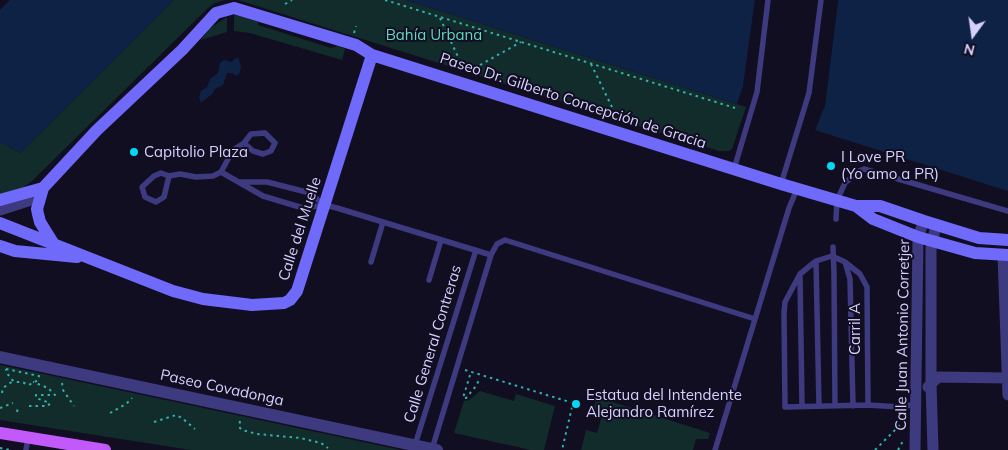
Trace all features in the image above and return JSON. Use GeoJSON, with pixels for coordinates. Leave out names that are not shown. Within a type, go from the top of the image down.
{"type":"FeatureCollection","features":[{"type":"Feature","properties":{"kind":"main road","name":"Paseo Dr. Gilberto Concepción de Gracia"},"geometry":{"type":"LineString","coordinates":[[43,188],[98,130],[182,50],[216,12],[234,8],[356,45],[372,55],[797,189],[856,206],[880,206],[979,238],[1008,240]]}},
{"type":"Feature","properties":{"kind":"main road","name":"Calle del Muelle"},"geometry":{"type":"LineString","coordinates":[[0,223],[174,292],[203,299],[252,305],[284,303],[290,300],[297,291],[372,55]]}},
{"type":"Feature","properties":{"kind":"main road"},"geometry":{"type":"LineString","coordinates":[[0,200],[43,188]]}},
{"type":"Feature","properties":{"kind":"main road"},"geometry":{"type":"LineString","coordinates":[[43,188],[37,209],[40,222],[53,243]]}},
{"type":"Feature","properties":{"kind":"main road","name":"Paseo Dr. Gilberto Concepción de Gracia"},"geometry":{"type":"LineString","coordinates":[[856,206],[873,219],[918,237],[975,253],[1006,255]]}},
{"type":"Feature","properties":{"kind":"main road","name":"Calle del Muelle"},"geometry":{"type":"LineString","coordinates":[[0,246],[15,251],[92,259]]}},
{"type":"Feature","properties":{"kind":"main road"},"geometry":{"type":"LineString","coordinates":[[0,433],[27,444],[106,450]]}},
{"type":"Feature","properties":{"kind":"street"},"geometry":{"type":"LineString","coordinates":[[0,210],[28,202],[37,197],[43,188]]}},
{"type":"Feature","properties":{"kind":"street","name":"Calle Juan Antonio Corretjer"},"geometry":{"type":"LineString","coordinates":[[915,450],[918,237],[924,221]]}},
{"type":"Feature","properties":{"kind":"street","name":"Calle Juan Antonio Corretjer"},"geometry":{"type":"LineString","coordinates":[[933,450],[931,383],[932,241],[936,225]]}},
{"type":"Feature","properties":{"kind":"street"},"geometry":{"type":"LineString","coordinates":[[1006,255],[1008,395]]}},
{"type":"Feature","properties":{"kind":"street","name":"Paseo Covadonga"},"geometry":{"type":"LineString","coordinates":[[0,357],[435,449]]}},
{"type":"Feature","properties":{"kind":"street"},"geometry":{"type":"LineString","coordinates":[[916,404],[920,402],[931,383],[938,377],[1008,378]]}},
{"type":"Feature","properties":{"kind":"lane"},"geometry":{"type":"LineString","coordinates":[[734,169],[757,92],[768,0]]}},
{"type":"Feature","properties":{"kind":"lane"},"geometry":{"type":"LineString","coordinates":[[781,184],[809,92],[821,0]]}},
{"type":"Feature","properties":{"kind":"lane"},"geometry":{"type":"LineString","coordinates":[[170,176],[164,197],[156,202],[145,197],[142,187],[154,176],[161,173],[170,176],[180,174],[213,176],[221,172],[233,150],[244,143],[251,134],[265,133],[275,143],[272,151],[263,154],[253,151],[244,143]]}},
{"type":"Feature","properties":{"kind":"lane"},"geometry":{"type":"LineString","coordinates":[[836,219],[837,200],[844,183],[864,169],[1008,210]]}},
{"type":"Feature","properties":{"kind":"lane"},"geometry":{"type":"LineString","coordinates":[[221,172],[262,196],[303,208],[325,206],[337,208],[491,255],[497,244],[505,240],[755,319]]}},
{"type":"Feature","properties":{"kind":"lane"},"geometry":{"type":"LineString","coordinates":[[239,182],[267,182],[310,193],[325,206]]}},
{"type":"Feature","properties":{"kind":"lane"},"geometry":{"type":"LineString","coordinates":[[715,450],[789,208],[797,189]]}},
{"type":"Feature","properties":{"kind":"lane"},"geometry":{"type":"LineString","coordinates":[[371,262],[383,222]]}},
{"type":"Feature","properties":{"kind":"lane"},"geometry":{"type":"LineString","coordinates":[[429,280],[441,240]]}},
{"type":"Feature","properties":{"kind":"lane"},"geometry":{"type":"LineString","coordinates":[[833,246],[835,406]]}},
{"type":"Feature","properties":{"kind":"lane","name":"Calle General Contreras"},"geometry":{"type":"LineString","coordinates":[[415,446],[476,250]]}},
{"type":"Feature","properties":{"kind":"lane","name":"Calle General Contreras"},"geometry":{"type":"LineString","coordinates":[[435,449],[491,255]]}},
{"type":"Feature","properties":{"kind":"lane"},"geometry":{"type":"LineString","coordinates":[[832,256],[816,260],[800,274],[785,302],[785,406],[900,407],[916,404]]}},
{"type":"Feature","properties":{"kind":"lane","name":"Carril A"},"geometry":{"type":"LineString","coordinates":[[832,256],[845,262],[860,274],[867,287],[868,406]]}},
{"type":"Feature","properties":{"kind":"lane"},"geometry":{"type":"LineString","coordinates":[[816,260],[819,406]]}},
{"type":"Feature","properties":{"kind":"lane"},"geometry":{"type":"LineString","coordinates":[[845,262],[850,279],[853,406]]}},
{"type":"Feature","properties":{"kind":"lane"},"geometry":{"type":"LineString","coordinates":[[800,274],[802,406]]}},
{"type":"Feature","properties":{"kind":"path"},"geometry":{"type":"LineString","coordinates":[[285,4],[292,0]]}},
{"type":"Feature","properties":{"kind":"path"},"geometry":{"type":"LineString","coordinates":[[385,0],[735,108]]}},
{"type":"Feature","properties":{"kind":"path"},"geometry":{"type":"LineString","coordinates":[[439,17],[459,59]]}},
{"type":"Feature","properties":{"kind":"path"},"geometry":{"type":"LineString","coordinates":[[480,65],[521,42]]}},
{"type":"Feature","properties":{"kind":"path"},"geometry":{"type":"LineString","coordinates":[[590,63],[612,107]]}},
{"type":"Feature","properties":{"kind":"path"},"geometry":{"type":"LineString","coordinates":[[2,393],[3,388],[12,381],[29,385],[38,380],[39,376],[6,369],[12,381]]}},
{"type":"Feature","properties":{"kind":"path"},"geometry":{"type":"LineString","coordinates":[[471,372],[490,376],[573,403],[562,450]]}},
{"type":"Feature","properties":{"kind":"path"},"geometry":{"type":"LineString","coordinates":[[470,375],[463,398],[466,398],[480,378]]}},
{"type":"Feature","properties":{"kind":"path"},"geometry":{"type":"LineString","coordinates":[[29,406],[48,406],[50,403],[36,398],[36,395],[55,395],[48,388],[33,382]]}},
{"type":"Feature","properties":{"kind":"path"},"geometry":{"type":"LineString","coordinates":[[62,383],[63,390],[74,406]]}},
{"type":"Feature","properties":{"kind":"path"},"geometry":{"type":"LineString","coordinates":[[110,413],[126,404],[132,398]]}},
{"type":"Feature","properties":{"kind":"path"},"geometry":{"type":"LineString","coordinates":[[0,408],[13,403]]}},
{"type":"Feature","properties":{"kind":"path"},"geometry":{"type":"LineString","coordinates":[[17,412],[18,407]]}},
{"type":"Feature","properties":{"kind":"path"},"geometry":{"type":"LineString","coordinates":[[176,416],[177,408]]}},
{"type":"Feature","properties":{"kind":"path"},"geometry":{"type":"LineString","coordinates":[[154,422],[176,416],[182,418],[195,429]]}},
{"type":"Feature","properties":{"kind":"path"},"geometry":{"type":"LineString","coordinates":[[875,450],[905,419],[905,426]]}},
{"type":"Feature","properties":{"kind":"path"},"geometry":{"type":"LineString","coordinates":[[240,421],[239,427],[242,430],[257,434],[300,438],[321,443],[328,448]]}},
{"type":"Feature","properties":{"kind":"path"},"geometry":{"type":"LineString","coordinates":[[898,450],[904,440]]}},
{"type":"Feature","properties":{"kind":"path"},"geometry":{"type":"LineString","coordinates":[[0,448],[10,450]]}},
{"type":"Feature","properties":{"kind":"green space"},"geometry":{"type":"Polygon","coordinates":[[[174,0],[225,0],[209,7],[31,182],[20,189],[0,194],[0,142],[20,153],[174,0]]]}},
{"type":"Feature","properties":{"kind":"green space","name":"Bahía Urbana"},"geometry":{"type":"Polygon","coordinates":[[[238,0],[406,0],[746,107],[732,149],[729,151],[719,151],[238,0]]]}},
{"type":"Feature","properties":{"kind":"green space"},"geometry":{"type":"Polygon","coordinates":[[[234,15],[258,22],[258,25],[331,48],[338,46],[345,49],[342,60],[250,33],[234,31],[234,15]]]}},
{"type":"Feature","properties":{"kind":"green space"},"geometry":{"type":"Polygon","coordinates":[[[227,17],[227,32],[201,40],[209,29],[227,17]]]}},
{"type":"Feature","properties":{"kind":"green space"},"geometry":{"type":"Polygon","coordinates":[[[0,365],[401,450],[191,450],[0,420],[0,365]]]}},
{"type":"Feature","properties":{"kind":"green space"},"geometry":{"type":"Polygon","coordinates":[[[480,391],[514,401],[516,394],[555,406],[544,450],[531,450],[454,433],[464,401],[469,400],[480,391]]]}},
{"type":"Feature","properties":{"kind":"green space"},"geometry":{"type":"Polygon","coordinates":[[[597,397],[710,433],[708,439],[696,439],[693,450],[581,450],[586,430],[597,433],[603,413],[593,409],[597,397]]]}},
{"type":"Feature","properties":{"kind":"water"},"geometry":{"type":"Polygon","coordinates":[[[10,0],[174,0],[20,153],[0,142],[0,10],[10,0]]]}},
{"type":"Feature","properties":{"kind":"water"},"geometry":{"type":"Polygon","coordinates":[[[406,0],[755,0],[743,87],[737,104],[406,0]]]}},
{"type":"Feature","properties":{"kind":"water"},"geometry":{"type":"Polygon","coordinates":[[[838,0],[1008,0],[1008,191],[815,130],[825,105],[838,0]]]}},
{"type":"Feature","properties":{"kind":"water"},"geometry":{"type":"Polygon","coordinates":[[[238,57],[241,67],[239,74],[236,76],[232,73],[227,73],[223,85],[215,89],[201,103],[199,97],[201,91],[207,87],[210,79],[218,73],[220,63],[224,60],[231,62],[238,57]]]}},
{"type":"Feature","properties":{"kind":"pier"},"geometry":{"type":"Polygon","coordinates":[[[755,0],[758,0],[746,88],[740,105],[737,104],[743,87],[755,0]]]}},
{"type":"Feature","properties":{"kind":"pier"},"geometry":{"type":"Polygon","coordinates":[[[835,0],[838,0],[825,105],[815,130],[813,129],[822,105],[835,0]]]}},
{"type":"Feature","properties":{"kind":"place","name":"Capitolio Plaza"},"geometry":{"type":"Point","coordinates":[134,152]}},
{"type":"Feature","properties":{"kind":"place","name":"I Love PR (Yo amo a PR)"},"geometry":{"type":"Point","coordinates":[831,166]}},
{"type":"Feature","properties":{"kind":"place","name":"Estatua del Intendente Alejandro Ramírez"},"geometry":{"type":"Point","coordinates":[576,404]}}]}
